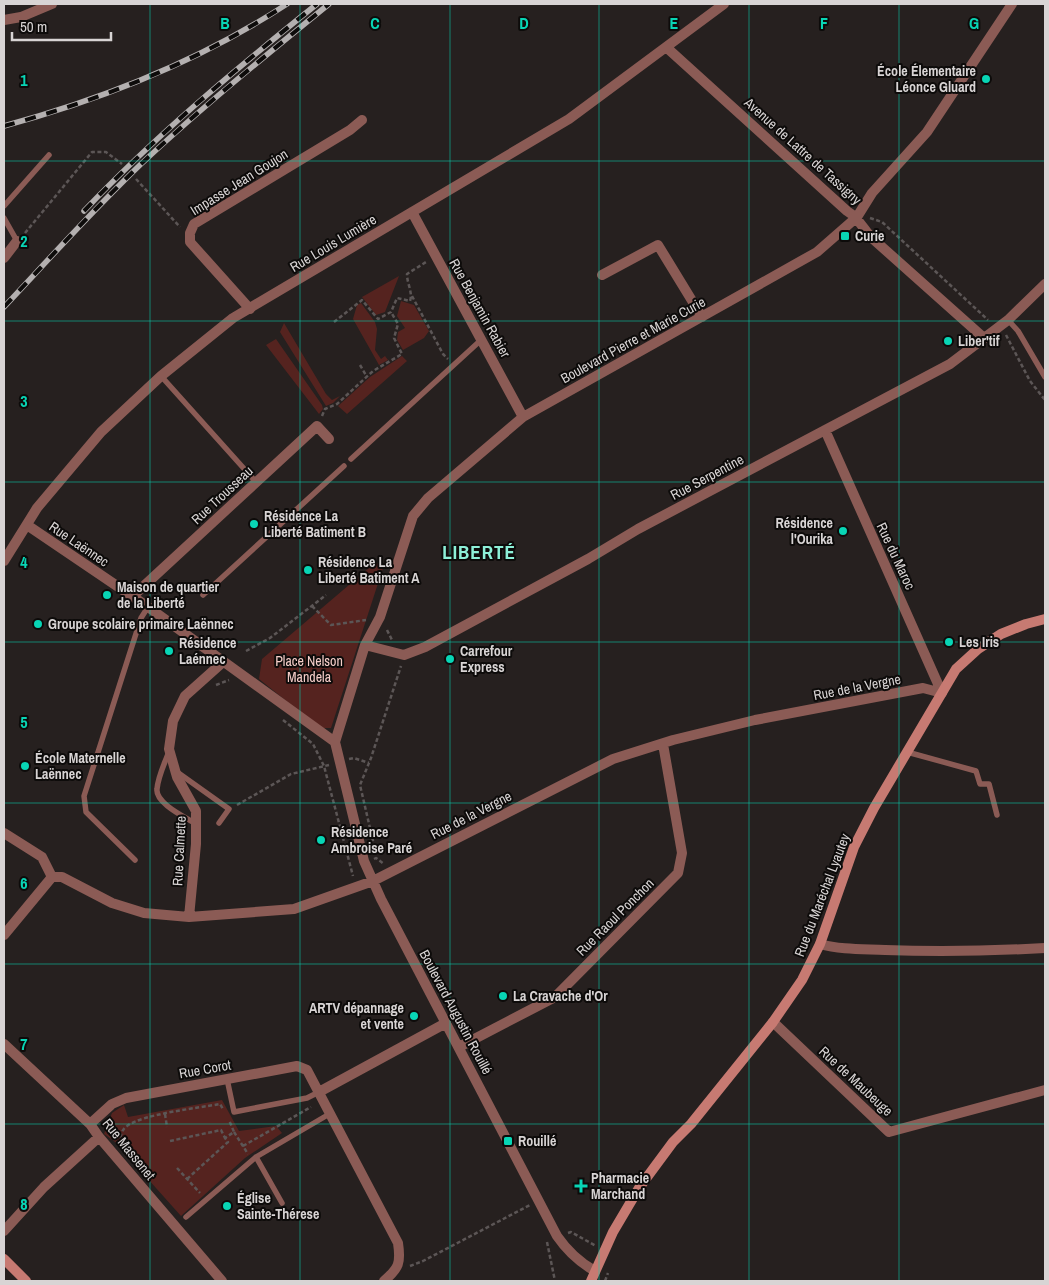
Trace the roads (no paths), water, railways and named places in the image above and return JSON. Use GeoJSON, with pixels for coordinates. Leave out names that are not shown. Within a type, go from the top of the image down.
{"type":"FeatureCollection","features":[{"type":"Feature","properties":{"kind":"main road","name":"Rue du Maréchal Lyautey"},"geometry":{"type":"LineString","coordinates":[[593,1276],[613,1232],[639,1188],[673,1142],[691,1124],[773,1022],[802,980],[820,944],[854,847],[874,808],[956,669],[978,649],[1001,634],[1045,618]]}},
{"type":"Feature","properties":{"kind":"main road"},"geometry":{"type":"LineString","coordinates":[[4,1259],[26,1281]]}},
{"type":"Feature","properties":{"kind":"street"},"geometry":{"type":"LineString","coordinates":[[4,20],[21,17],[52,4]]}},
{"type":"Feature","properties":{"kind":"street","name":"Rue Louis Lumière"},"geometry":{"type":"LineString","coordinates":[[4,561],[37,508],[102,432],[161,376],[233,318],[569,119],[724,4]]}},
{"type":"Feature","properties":{"kind":"street","name":"Boulevard Pierre et Marie Curie"},"geometry":{"type":"LineString","coordinates":[[335,742],[365,645],[380,617],[414,516],[428,498],[523,417],[817,252],[856,217],[872,194],[926,132],[1012,4]]}},
{"type":"Feature","properties":{"kind":"street","name":"Avenue de Lattre de Tassigny"},"geometry":{"type":"LineString","coordinates":[[666,47],[847,211],[856,217],[872,239],[984,338]]}},
{"type":"Feature","properties":{"kind":"street","name":"Impasse Jean Goujon"},"geometry":{"type":"LineString","coordinates":[[250,309],[190,242],[190,233],[194,224],[350,130],[362,120]]}},
{"type":"Feature","properties":{"kind":"street","name":"Rue Benjamin Rabier"},"geometry":{"type":"LineString","coordinates":[[412,212],[523,417]]}},
{"type":"Feature","properties":{"kind":"street"},"geometry":{"type":"LineString","coordinates":[[4,258],[17,242]]}},
{"type":"Feature","properties":{"kind":"street"},"geometry":{"type":"LineString","coordinates":[[602,276],[658,246],[702,317]]}},
{"type":"Feature","properties":{"kind":"street","name":"Rue Serpentine"},"geometry":{"type":"LineString","coordinates":[[365,645],[404,655],[425,647],[588,560],[638,529],[950,364],[1001,325],[1045,284]]}},
{"type":"Feature","properties":{"kind":"street","name":"Rue Trousseau"},"geometry":{"type":"LineString","coordinates":[[133,596],[317,426],[329,439]]}},
{"type":"Feature","properties":{"kind":"street","name":"Rue du Maroc"},"geometry":{"type":"LineString","coordinates":[[825,430],[942,693]]}},
{"type":"Feature","properties":{"kind":"street","name":"Rue Laënnec"},"geometry":{"type":"LineString","coordinates":[[27,525],[148,606],[335,742]]}},
{"type":"Feature","properties":{"kind":"street","name":"Rue Calmette"},"geometry":{"type":"LineString","coordinates":[[189,917],[196,844],[196,811],[177,777],[169,749],[172,721],[184,696],[223,662]]}},
{"type":"Feature","properties":{"kind":"street","name":"Rue de la Vergne"},"geometry":{"type":"LineString","coordinates":[[52,877],[62,877],[112,903],[144,913],[189,917],[294,909],[373,881],[613,760],[673,740],[755,720],[922,688],[942,693]]}},
{"type":"Feature","properties":{"kind":"street","name":"Boulevard Augustin Rouillé"},"geometry":{"type":"LineString","coordinates":[[335,742],[364,861],[373,881],[538,1201],[566,1250],[593,1276]]}},
{"type":"Feature","properties":{"kind":"street","name":"Rue Raoul Ponchon"},"geometry":{"type":"LineString","coordinates":[[459,1047],[555,998],[678,873],[682,853],[663,744]]}},
{"type":"Feature","properties":{"kind":"street"},"geometry":{"type":"LineString","coordinates":[[4,833],[42,857],[52,877],[4,935]]}},
{"type":"Feature","properties":{"kind":"street"},"geometry":{"type":"LineString","coordinates":[[820,944],[837,948],[895,950],[993,951],[1045,948]]}},
{"type":"Feature","properties":{"kind":"street","name":"Rue de Maubeuge"},"geometry":{"type":"LineString","coordinates":[[773,1022],[889,1132],[1045,1090]]}},
{"type":"Feature","properties":{"kind":"street"},"geometry":{"type":"LineString","coordinates":[[321,1096],[446,1023]]}},
{"type":"Feature","properties":{"kind":"street","name":"Rue Massenet"},"geometry":{"type":"LineString","coordinates":[[4,1044],[90,1124],[114,1155],[222,1281]]}},
{"type":"Feature","properties":{"kind":"street","name":"Rue Corot"},"geometry":{"type":"LineString","coordinates":[[90,1124],[112,1104],[126,1098],[298,1066],[308,1070],[398,1243],[400,1257],[396,1270],[384,1281]]}},
{"type":"Feature","properties":{"kind":"street"},"geometry":{"type":"LineString","coordinates":[[4,1231],[44,1187],[99,1137]]}},
{"type":"Feature","properties":{"kind":"lane"},"geometry":{"type":"LineString","coordinates":[[4,206],[48,155]]}},
{"type":"Feature","properties":{"kind":"lane"},"geometry":{"type":"LineString","coordinates":[[4,218],[17,242]]}},
{"type":"Feature","properties":{"kind":"lane"},"geometry":{"type":"LineString","coordinates":[[1001,325],[1018,331],[1045,377]]}},
{"type":"Feature","properties":{"kind":"lane"},"geometry":{"type":"LineString","coordinates":[[351,459],[482,340]]}},
{"type":"Feature","properties":{"kind":"lane"},"geometry":{"type":"LineString","coordinates":[[161,376],[256,482]]}},
{"type":"Feature","properties":{"kind":"lane"},"geometry":{"type":"LineString","coordinates":[[202,595],[344,466]]}},
{"type":"Feature","properties":{"kind":"lane"},"geometry":{"type":"LineString","coordinates":[[135,860],[86,812],[84,796],[141,618],[148,606]]}},
{"type":"Feature","properties":{"kind":"lane"},"geometry":{"type":"LineString","coordinates":[[169,749],[156,790],[158,798],[196,824]]}},
{"type":"Feature","properties":{"kind":"lane"},"geometry":{"type":"LineString","coordinates":[[907,752],[976,770],[980,784],[990,784],[997,815]]}},
{"type":"Feature","properties":{"kind":"lane"},"geometry":{"type":"LineString","coordinates":[[175,771],[229,810],[219,823]]}},
{"type":"Feature","properties":{"kind":"lane"},"geometry":{"type":"LineString","coordinates":[[227,1079],[234,1112],[321,1096]]}},
{"type":"Feature","properties":{"kind":"lane"},"geometry":{"type":"LineString","coordinates":[[186,1217],[254,1158],[331,1114]]}},
{"type":"Feature","properties":{"kind":"lane"},"geometry":{"type":"LineString","coordinates":[[254,1158],[282,1203]]}},
{"type":"Feature","properties":{"kind":"railway"},"geometry":{"type":"LineString","coordinates":[[4,126],[78,104],[185,61],[287,4]]}},
{"type":"Feature","properties":{"kind":"railway"},"geometry":{"type":"LineString","coordinates":[[84,211],[139,156],[197,104],[317,4]]}},
{"type":"Feature","properties":{"kind":"railway"},"geometry":{"type":"LineString","coordinates":[[4,307],[88,217],[141,164],[210,102],[329,4]]}},
{"type":"Feature","properties":{"kind":"place","name":"École Élementaire Léonce Gluard"},"geometry":{"type":"Point","coordinates":[986,79]}},
{"type":"Feature","properties":{"kind":"place","name":"Curie"},"geometry":{"type":"Point","coordinates":[845,236]}},
{"type":"Feature","properties":{"kind":"place","name":"Liber'tif"},"geometry":{"type":"Point","coordinates":[948,341]}},
{"type":"Feature","properties":{"kind":"place","name":"Résidence La Liberté Batiment B"},"geometry":{"type":"Point","coordinates":[254,524]}},
{"type":"Feature","properties":{"kind":"place","name":"Résidence l'Ourika"},"geometry":{"type":"Point","coordinates":[843,531]}},
{"type":"Feature","properties":{"kind":"place","name":"Résidence La Liberté Batiment A"},"geometry":{"type":"Point","coordinates":[308,570]}},
{"type":"Feature","properties":{"kind":"place","name":"Maison de quartier de la Liberté"},"geometry":{"type":"Point","coordinates":[107,595]}},
{"type":"Feature","properties":{"kind":"place","name":"Groupe scolaire primaire Laënnec"},"geometry":{"type":"Point","coordinates":[38,624]}},
{"type":"Feature","properties":{"kind":"place","name":"Les Iris"},"geometry":{"type":"Point","coordinates":[949,642]}},
{"type":"Feature","properties":{"kind":"place","name":"Résidence Laénnec"},"geometry":{"type":"Point","coordinates":[169,651]}},
{"type":"Feature","properties":{"kind":"place","name":"Carrefour Express"},"geometry":{"type":"Point","coordinates":[450,659]}},
{"type":"Feature","properties":{"kind":"place","name":"École Maternelle Laënnec"},"geometry":{"type":"Point","coordinates":[25,766]}},
{"type":"Feature","properties":{"kind":"place","name":"Résidence Ambroise Paré"},"geometry":{"type":"Point","coordinates":[321,840]}},
{"type":"Feature","properties":{"kind":"place","name":"La Cravache d'Or"},"geometry":{"type":"Point","coordinates":[503,996]}},
{"type":"Feature","properties":{"kind":"place","name":"ARTV dépannage et vente"},"geometry":{"type":"Point","coordinates":[414,1016]}},
{"type":"Feature","properties":{"kind":"place","name":"Rouillé"},"geometry":{"type":"Point","coordinates":[508,1141]}},
{"type":"Feature","properties":{"kind":"place","name":"Pharmacie Marchand"},"geometry":{"type":"Point","coordinates":[581,1186]}},
{"type":"Feature","properties":{"kind":"place","name":"Église Sainte-Thérese"},"geometry":{"type":"Point","coordinates":[227,1206]}},
{"type":"Feature","properties":{"kind":"district","name":"LIBERTÉ"},"geometry":{"type":"Point","coordinates":[479,552]}},
{"type":"Feature","properties":{"kind":"park label","name":"Place Nelson Mandela"},"geometry":{"type":"Point","coordinates":[309,670]}}]}
